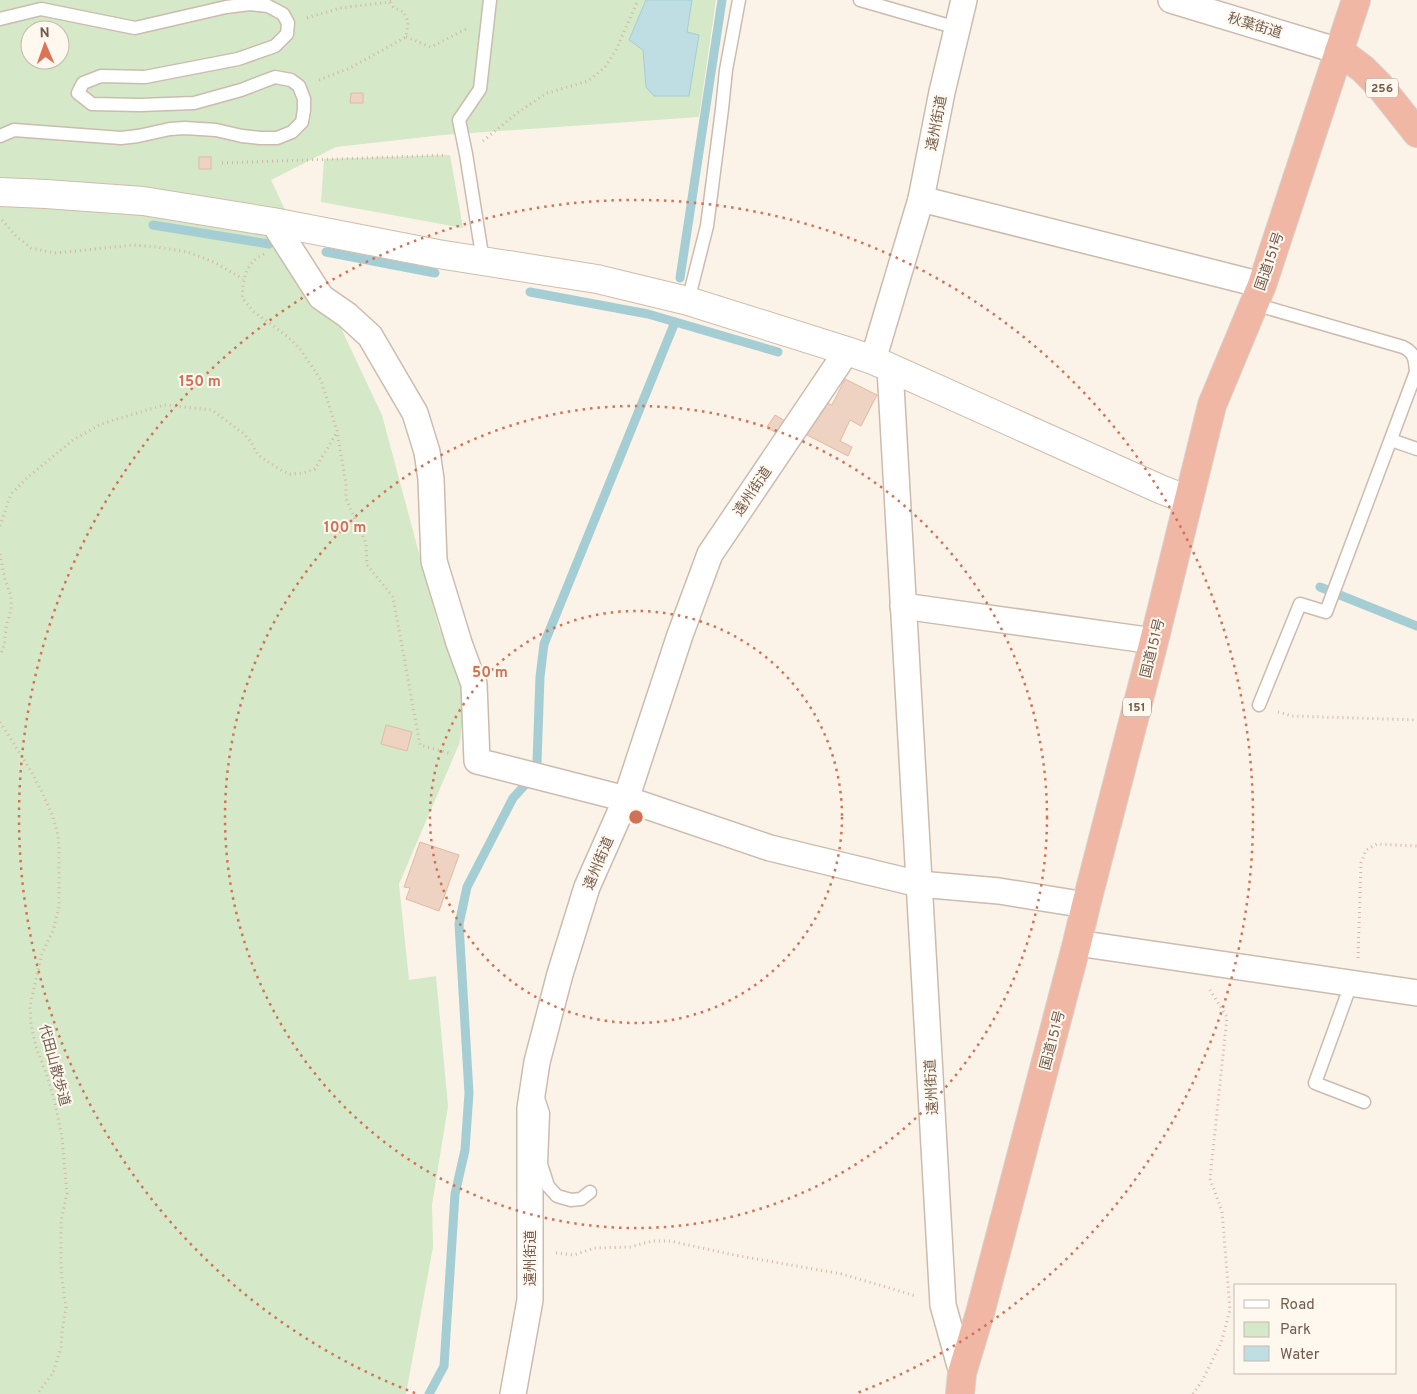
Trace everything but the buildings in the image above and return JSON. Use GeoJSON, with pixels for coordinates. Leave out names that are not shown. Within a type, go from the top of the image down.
{"type":"FeatureCollection","features":[{"type":"Feature","properties":{"kind":"highway","name":"国道151号"},"geometry":{"type":"LineString","coordinates":[[961,1383],[1077,943],[1212,405],[1258,295],[1356,0]]}},
{"type":"Feature","properties":{"kind":"highway","name":"256"},"geometry":{"type":"LineString","coordinates":[[1339,51],[1363,69],[1379,85],[1417,134]]}},
{"type":"Feature","properties":{"kind":"street","name":"遠州街道"},"geometry":{"type":"LineString","coordinates":[[961,1383],[943,1305],[903,606],[881,364],[921,199],[964,0]]}},
{"type":"Feature","properties":{"kind":"street","name":"秋葉街道"},"geometry":{"type":"LineString","coordinates":[[1171,0],[1339,51]]}},
{"type":"Feature","properties":{"kind":"street"},"geometry":{"type":"LineString","coordinates":[[0,192],[143,201],[273,222],[438,254],[597,279],[688,301],[847,350],[1188,500]]}},
{"type":"Feature","properties":{"kind":"street"},"geometry":{"type":"LineString","coordinates":[[921,199],[1258,295]]}},
{"type":"Feature","properties":{"kind":"street"},"geometry":{"type":"LineString","coordinates":[[273,222],[321,297],[347,315],[370,336],[415,413],[427,452],[431,479],[434,561],[459,643],[474,684],[476,761],[626,799],[770,848],[919,884],[999,892],[1086,905]]}},
{"type":"Feature","properties":{"kind":"street","name":"遠州街道"},"geometry":{"type":"LineString","coordinates":[[513,1394],[530,1300],[530,1108],[533,1086],[541,1045],[560,974],[587,887],[626,799],[680,635],[710,554],[847,350]]}},
{"type":"Feature","properties":{"kind":"street"},"geometry":{"type":"LineString","coordinates":[[903,606],[1154,640]]}},
{"type":"Feature","properties":{"kind":"street"},"geometry":{"type":"LineString","coordinates":[[1077,943],[1417,993]]}},
{"type":"Feature","properties":{"kind":"lane"},"geometry":{"type":"LineString","coordinates":[[688,301],[707,226],[726,70],[739,0]]}},
{"type":"Feature","properties":{"kind":"lane"},"geometry":{"type":"LineString","coordinates":[[860,0],[957,28]]}},
{"type":"Feature","properties":{"kind":"lane"},"geometry":{"type":"LineString","coordinates":[[482,261],[459,120],[480,89],[489,2]]}},
{"type":"Feature","properties":{"kind":"lane"},"geometry":{"type":"LineString","coordinates":[[0,19],[41,9],[135,28],[226,7],[250,4],[268,6],[283,14],[288,23],[286,34],[275,46],[238,59],[145,78],[101,76],[83,83],[78,93],[92,104],[140,106],[194,103],[242,90],[275,78],[292,80],[299,86],[304,99],[302,122],[292,132],[277,138],[251,137],[216,130],[185,128],[122,138],[14,130],[0,136]]}},
{"type":"Feature","properties":{"kind":"lane"},"geometry":{"type":"LineString","coordinates":[[1258,295],[1403,347],[1411,351],[1416,359],[1416,372],[1327,610],[1326,612],[1300,604],[1259,705]]}},
{"type":"Feature","properties":{"kind":"lane"},"geometry":{"type":"LineString","coordinates":[[1391,440],[1417,448]]}},
{"type":"Feature","properties":{"kind":"lane"},"geometry":{"type":"LineString","coordinates":[[1351,984],[1315,1083],[1364,1102]]}},
{"type":"Feature","properties":{"kind":"lane"},"geometry":{"type":"LineString","coordinates":[[533,1086],[543,1113],[541,1164],[548,1186],[557,1196],[571,1200],[581,1199],[590,1192]]}},
{"type":"Feature","properties":{"kind":"path"},"geometry":{"type":"LineString","coordinates":[[288,23],[340,8],[394,0]]}},
{"type":"Feature","properties":{"kind":"path"},"geometry":{"type":"LineString","coordinates":[[222,163],[466,154],[517,113],[547,93],[588,81],[605,67],[616,50],[638,0]]}},
{"type":"Feature","properties":{"kind":"path"},"geometry":{"type":"LineString","coordinates":[[389,2],[394,8],[404,12],[408,22],[406,37]]}},
{"type":"Feature","properties":{"kind":"path"},"geometry":{"type":"LineString","coordinates":[[406,37],[431,47],[468,28],[489,2]]}},
{"type":"Feature","properties":{"kind":"path"},"geometry":{"type":"LineString","coordinates":[[299,86],[321,80],[350,68],[406,37]]}},
{"type":"Feature","properties":{"kind":"path"},"geometry":{"type":"LineString","coordinates":[[0,218],[17,237],[31,248],[55,253],[134,245],[157,247],[188,252],[214,262],[243,279]]}},
{"type":"Feature","properties":{"kind":"path"},"geometry":{"type":"LineString","coordinates":[[261,256],[251,264],[243,279],[242,298],[253,311],[287,336],[300,349],[321,380],[337,431],[346,484],[346,499],[366,543],[367,565],[393,597],[420,745]]}},
{"type":"Feature","properties":{"kind":"path"},"geometry":{"type":"LineString","coordinates":[[0,525],[11,494],[28,477],[73,440],[101,424],[164,405],[212,410],[244,434],[258,455],[282,471],[290,474],[303,473],[315,469],[337,431]]}},
{"type":"Feature","properties":{"kind":"path"},"geometry":{"type":"LineString","coordinates":[[0,554],[5,580],[11,596],[11,609],[4,646],[0,656]]}},
{"type":"Feature","properties":{"kind":"path"},"geometry":{"type":"LineString","coordinates":[[1259,705],[1292,716],[1417,720]]}},
{"type":"Feature","properties":{"kind":"path","name":"代田山散歩道"},"geometry":{"type":"LineString","coordinates":[[0,722],[42,792],[53,817],[58,835],[59,851],[59,907],[53,931],[41,956],[30,1006],[36,1047],[48,1078],[56,1107],[63,1146],[67,1193],[61,1221],[61,1262],[66,1308],[61,1347],[53,1373],[37,1394]]}},
{"type":"Feature","properties":{"kind":"path"},"geometry":{"type":"LineString","coordinates":[[1351,984],[1358,968],[1360,863],[1366,850],[1377,844],[1417,846]]}},
{"type":"Feature","properties":{"kind":"path"},"geometry":{"type":"LineString","coordinates":[[1191,960],[1227,1017],[1210,1178],[1222,1211],[1230,1310],[1220,1343],[1194,1394]]}},
{"type":"Feature","properties":{"kind":"path"},"geometry":{"type":"LineString","coordinates":[[530,1249],[574,1255],[594,1248],[630,1247],[653,1241],[670,1241],[734,1255],[842,1274],[943,1305]]}},
{"type":"Feature","properties":{"kind":"green space"},"geometry":{"type":"Polygon","coordinates":[[[0,0],[716,0],[699,117],[443,135],[336,147],[271,180],[382,415],[439,628],[466,686],[460,742],[399,884],[409,980],[436,976],[448,1106],[432,1205],[433,1247],[406,1394],[0,1394],[0,0]]]}},
{"type":"Feature","properties":{"kind":"green space"},"geometry":{"type":"Polygon","coordinates":[[[450,155],[463,228],[321,202],[324,159],[450,155]]]}},
{"type":"Feature","properties":{"kind":"water"},"geometry":{"type":"Polygon","coordinates":[[[646,0],[692,0],[687,32],[699,35],[689,96],[654,96],[646,87],[643,50],[629,40],[646,0]]]}},
{"type":"Feature","properties":{"kind":"waterway"},"geometry":{"type":"LineString","coordinates":[[680,278],[722,0]]}},
{"type":"Feature","properties":{"kind":"waterway"},"geometry":{"type":"LineString","coordinates":[[153,225],[269,244]]}},
{"type":"Feature","properties":{"kind":"waterway"},"geometry":{"type":"LineString","coordinates":[[326,252],[435,273]]}},
{"type":"Feature","properties":{"kind":"waterway"},"geometry":{"type":"LineString","coordinates":[[530,292],[648,314],[778,352]]}},
{"type":"Feature","properties":{"kind":"waterway"},"geometry":{"type":"LineString","coordinates":[[537,762],[540,677],[544,644],[675,322]]}},
{"type":"Feature","properties":{"kind":"waterway"},"geometry":{"type":"LineString","coordinates":[[1320,587],[1417,626]]}},
{"type":"Feature","properties":{"kind":"waterway"},"geometry":{"type":"LineString","coordinates":[[429,1394],[444,1366],[455,1194],[465,1150],[469,1093],[459,924],[467,887],[513,798],[525,785]]}}]}
